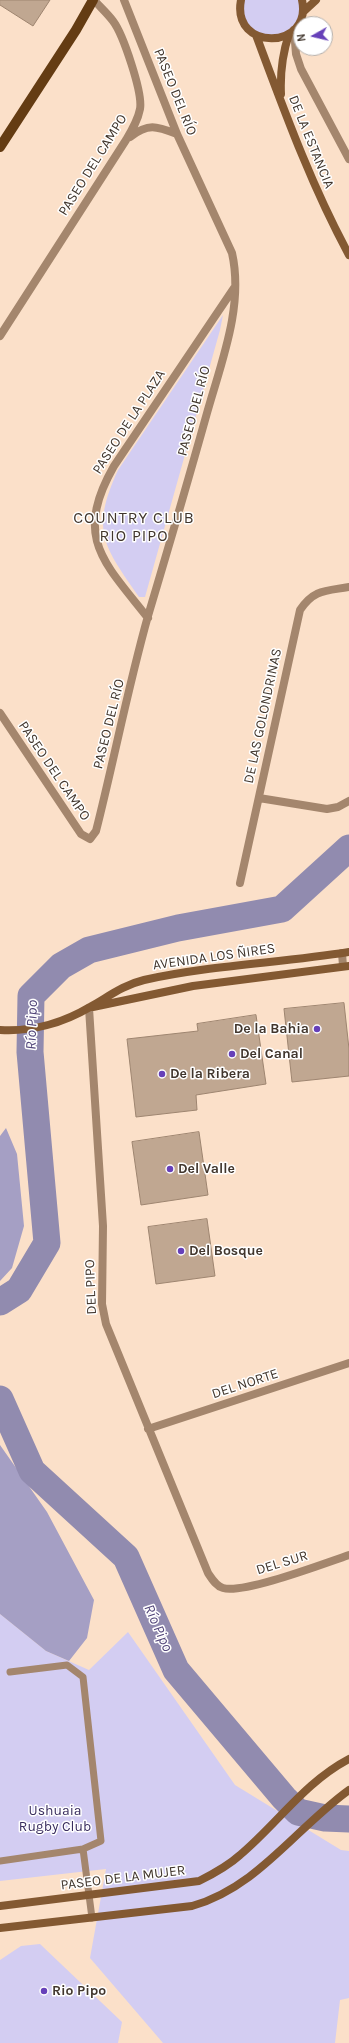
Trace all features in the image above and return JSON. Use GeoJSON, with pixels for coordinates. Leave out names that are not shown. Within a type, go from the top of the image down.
{"type":"FeatureCollection","features":[{"type":"Feature","properties":{"kind":"main road"},"geometry":{"type":"LineString","coordinates":[[0,147],[76,30],[93,0]]}},
{"type":"Feature","properties":{"kind":"street","name":"PASEO DEL CAMPO"},"geometry":{"type":"LineString","coordinates":[[0,336],[126,140],[136,122],[140,108],[140,94],[116,27],[113,21],[93,0]]}},
{"type":"Feature","properties":{"kind":"street","name":"PASEO DEL RÍO"},"geometry":{"type":"LineString","coordinates":[[90,839],[96,831],[148,618],[180,510],[228,336],[235,287],[235,266],[232,253],[177,134],[124,0]]}},
{"type":"Feature","properties":{"kind":"street"},"geometry":{"type":"LineString","coordinates":[[281,103],[280,70],[282,57],[291,32],[300,21],[303,12],[302,0]]}},
{"type":"Feature","properties":{"kind":"street"},"geometry":{"type":"LineString","coordinates":[[303,12],[316,0]]}},
{"type":"Feature","properties":{"kind":"street","name":"DE LA ESTANCIA"},"geometry":{"type":"LineString","coordinates":[[239,2],[244,22],[256,35],[281,103],[324,205],[349,255]]}},
{"type":"Feature","properties":{"kind":"street"},"geometry":{"type":"LineString","coordinates":[[256,35],[274,39],[291,32]]}},
{"type":"Feature","properties":{"kind":"street"},"geometry":{"type":"LineString","coordinates":[[291,32],[301,69],[349,159]]}},
{"type":"Feature","properties":{"kind":"street"},"geometry":{"type":"LineString","coordinates":[[126,140],[140,129],[149,126],[162,128],[177,134]]}},
{"type":"Feature","properties":{"kind":"street","name":"PASEO DE LA PLAZA"},"geometry":{"type":"LineString","coordinates":[[148,618],[101,556],[95,539],[94,519],[96,504],[105,482],[114,466],[235,287]]}},
{"type":"Feature","properties":{"kind":"street","name":"DE LAS GOLONDRINAS"},"geometry":{"type":"LineString","coordinates":[[240,883],[300,610],[308,598],[317,593],[349,586]]}},
{"type":"Feature","properties":{"kind":"street","name":"PASEO DEL CAMPO"},"geometry":{"type":"LineString","coordinates":[[0,713],[81,834],[90,839]]}},
{"type":"Feature","properties":{"kind":"street"},"geometry":{"type":"LineString","coordinates":[[259,798],[327,809],[338,807],[349,801]]}},
{"type":"Feature","properties":{"kind":"street"},"geometry":{"type":"LineString","coordinates":[[345,952],[346,966]]}},
{"type":"Feature","properties":{"kind":"street","name":"AVENIDA LOS ÑIRES"},"geometry":{"type":"LineString","coordinates":[[89,1008],[119,989],[143,981],[192,971],[345,952]]}},
{"type":"Feature","properties":{"kind":"street","name":"AVENIDA LOS ÑIRES"},"geometry":{"type":"LineString","coordinates":[[3,1030],[33,1029],[89,1008],[193,986],[346,966]]}},
{"type":"Feature","properties":{"kind":"street","name":"DEL PIPO"},"geometry":{"type":"LineString","coordinates":[[89,1008],[103,1226],[102,1304],[106,1324],[208,1573],[215,1583],[222,1588]]}},
{"type":"Feature","properties":{"kind":"street","name":"DEL NORTE"},"geometry":{"type":"LineString","coordinates":[[148,1429],[349,1363]]}},
{"type":"Feature","properties":{"kind":"street","name":"DEL SUR"},"geometry":{"type":"LineString","coordinates":[[222,1588],[244,1588],[349,1556]]}},
{"type":"Feature","properties":{"kind":"street","name":"PASEO DE LA MUJER"},"geometry":{"type":"LineString","coordinates":[[0,1906],[90,1896],[199,1881],[217,1872],[240,1856],[303,1792],[349,1759]]}},
{"type":"Feature","properties":{"kind":"street"},"geometry":{"type":"LineString","coordinates":[[0,1928],[192,1906],[209,1901],[243,1883],[332,1802],[349,1790]]}},
{"type":"Feature","properties":{"kind":"lane"},"geometry":{"type":"LineString","coordinates":[[0,1860],[83,1849],[101,1841],[83,1677],[67,1665],[10,1672]]}},
{"type":"Feature","properties":{"kind":"lane"},"geometry":{"type":"LineString","coordinates":[[83,1849],[92,1918]]}},
{"type":"Feature","properties":{"kind":"green space"},"geometry":{"type":"Polygon","coordinates":[[[242,0],[302,0],[303,12],[300,16],[293,16],[293,28],[289,34],[265,39],[244,22],[242,0]]]}},
{"type":"Feature","properties":{"kind":"green space"},"geometry":{"type":"Polygon","coordinates":[[[223,315],[145,597],[139,597],[117,564],[105,537],[103,524],[109,491],[118,470],[223,315]]]}},
{"type":"Feature","properties":{"kind":"green space","name":"Ushuaia Rugby Club"},"geometry":{"type":"Polygon","coordinates":[[[0,1614],[46,1651],[89,1670],[128,1632],[235,1785],[341,1850],[349,1851],[349,1998],[340,2000],[335,2043],[163,2043],[90,1958],[106,1869],[0,1881],[0,1614]]]}},
{"type":"Feature","properties":{"kind":"green space","name":"Rio Pipo"},"geometry":{"type":"Polygon","coordinates":[[[40,1944],[122,2022],[118,2043],[0,2043],[0,1960],[21,1946],[40,1944]]]}},
{"type":"Feature","properties":{"kind":"shaded area"},"geometry":{"type":"Polygon","coordinates":[[[6,1128],[17,1154],[24,1226],[12,1268],[0,1281],[0,1136],[6,1128]]]}},
{"type":"Feature","properties":{"kind":"shaded area"},"geometry":{"type":"Polygon","coordinates":[[[0,1445],[47,1512],[94,1600],[87,1638],[69,1661],[46,1651],[0,1614],[0,1445]]]}},
{"type":"Feature","properties":{"kind":"building"},"geometry":{"type":"Polygon","coordinates":[[[0,0],[50,0],[33,26],[0,5],[0,0]]]}},
{"type":"Feature","properties":{"kind":"building","name":"De la Bahia"},"geometry":{"type":"Polygon","coordinates":[[[344,1003],[349,1049],[349,1076],[292,1082],[284,1009],[344,1003]]]}},
{"type":"Feature","properties":{"kind":"building"},"geometry":{"type":"Polygon","coordinates":[[[256,1015],[266,1084],[196,1095],[197,1110],[136,1117],[127,1039],[198,1031],[197,1024],[256,1015]]]}},
{"type":"Feature","properties":{"kind":"building","name":"Del Valle"},"geometry":{"type":"Polygon","coordinates":[[[199,1132],[208,1195],[141,1205],[132,1142],[199,1132]]]}},
{"type":"Feature","properties":{"kind":"building","name":"Del Bosque"},"geometry":{"type":"Polygon","coordinates":[[[207,1219],[215,1276],[156,1284],[148,1227],[207,1219]]]}},
{"type":"Feature","properties":{"kind":"waterway","name":"Río Pipo"},"geometry":{"type":"LineString","coordinates":[[0,1302],[19,1290],[47,1243],[30,1052],[31,996],[61,966],[89,950],[178,928],[282,909],[349,848]]}},
{"type":"Feature","properties":{"kind":"waterway","name":"Río Pipo"},"geometry":{"type":"LineString","coordinates":[[0,1399],[32,1471],[126,1557],[176,1670],[284,1798],[298,1812],[325,1818],[349,1819]]}},
{"type":"Feature","properties":{"kind":"place","name":"De la Bahia"},"geometry":{"type":"Point","coordinates":[317,1029]}},
{"type":"Feature","properties":{"kind":"place","name":"Del Canal"},"geometry":{"type":"Point","coordinates":[232,1054]}},
{"type":"Feature","properties":{"kind":"place","name":"De la Ribera"},"geometry":{"type":"Point","coordinates":[162,1074]}},
{"type":"Feature","properties":{"kind":"place","name":"Del Valle"},"geometry":{"type":"Point","coordinates":[170,1169]}},
{"type":"Feature","properties":{"kind":"place","name":"Del Bosque"},"geometry":{"type":"Point","coordinates":[181,1251]}},
{"type":"Feature","properties":{"kind":"place","name":"Rio Pipo"},"geometry":{"type":"Point","coordinates":[44,1991]}},
{"type":"Feature","properties":{"kind":"district","name":"COUNTRY CLUB RIO PIPO"},"geometry":{"type":"Point","coordinates":[134,527]}}]}
